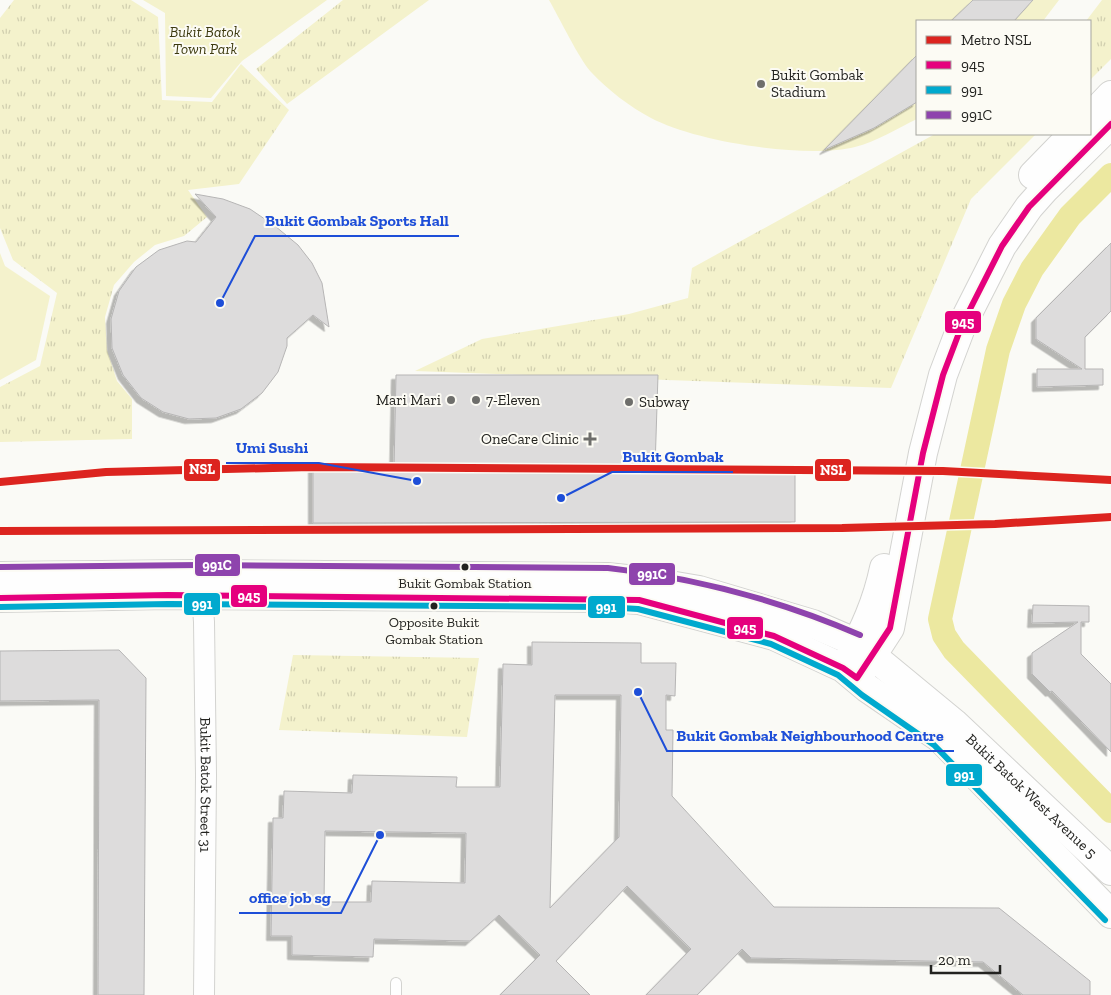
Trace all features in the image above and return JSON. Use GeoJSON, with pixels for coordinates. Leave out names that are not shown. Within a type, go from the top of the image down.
{"type":"FeatureCollection","features":[{"type":"Feature","properties":{"kind":"street"},"geometry":{"type":"LineString","coordinates":[[1091,116],[1111,95]]}},
{"type":"Feature","properties":{"kind":"street"},"geometry":{"type":"LineString","coordinates":[[850,673],[865,650],[890,628],[923,453],[943,375],[962,325],[1002,246],[1029,207],[1111,124]]}},
{"type":"Feature","properties":{"kind":"street"},"geometry":{"type":"LineString","coordinates":[[865,650],[869,620],[880,590],[911,433],[944,329],[962,286],[983,244],[1011,200],[1073,135]]}},
{"type":"Feature","properties":{"kind":"street","name":"Bukit Batok West Avenue 5"},"geometry":{"type":"LineString","coordinates":[[0,576],[490,597],[639,600],[774,636],[850,673],[867,688],[940,738],[1111,914]]}},
{"type":"Feature","properties":{"kind":"street","name":"Bukit Batok West Avenue 5"},"geometry":{"type":"LineString","coordinates":[[0,598],[168,595],[202,586],[606,577],[646,581],[699,590],[813,624],[865,650],[954,723],[1111,871]]}},
{"type":"Feature","properties":{"kind":"street","name":"Bukit Batok Street 31"},"geometry":{"type":"LineString","coordinates":[[202,586],[206,775],[204,995]]}},
{"type":"Feature","properties":{"kind":"lane"},"geometry":{"type":"LineString","coordinates":[[396,983],[396,995]]}},
{"type":"Feature","properties":{"kind":"green space"},"geometry":{"type":"Polygon","coordinates":[[[14,0],[131,0],[158,17],[162,100],[212,102],[241,64],[289,110],[239,184],[188,190],[207,217],[184,236],[155,245],[134,262],[114,285],[105,317],[107,350],[117,381],[132,399],[132,439],[0,442],[0,387],[40,366],[57,293],[13,260],[0,228],[0,18],[14,0]]]}},
{"type":"Feature","properties":{"kind":"green space","name":"Bukit Batok Town Park"},"geometry":{"type":"Polygon","coordinates":[[[143,0],[327,0],[242,61],[211,98],[166,96],[165,13],[143,0]]]}},
{"type":"Feature","properties":{"kind":"green space"},"geometry":{"type":"Polygon","coordinates":[[[343,0],[429,0],[287,104],[256,69],[343,0]]]}},
{"type":"Feature","properties":{"kind":"green space","name":"Bukit Gombak Stadium"},"geometry":{"type":"Polygon","coordinates":[[[549,0],[1059,0],[1044,20],[916,20],[916,120],[863,145],[834,150],[809,151],[751,146],[722,141],[671,127],[643,114],[620,98],[591,72],[575,48],[549,0]]]}},
{"type":"Feature","properties":{"kind":"green space"},"geometry":{"type":"Polygon","coordinates":[[[1102,0],[1111,0],[1111,59],[1091,79],[1091,20],[1087,20],[1102,0]]]}},
{"type":"Feature","properties":{"kind":"green space"},"geometry":{"type":"Polygon","coordinates":[[[933,135],[1035,135],[971,199],[891,388],[415,371],[482,339],[629,314],[688,298],[692,268],[933,135]]]}},
{"type":"Feature","properties":{"kind":"green space"},"geometry":{"type":"Polygon","coordinates":[[[0,253],[5,266],[50,296],[36,360],[0,380],[0,253]]]}},
{"type":"Feature","properties":{"kind":"green space"},"geometry":{"type":"Polygon","coordinates":[[[293,655],[479,658],[467,737],[279,730],[293,655]]]}},
{"type":"Feature","properties":{"kind":"building"},"geometry":{"type":"Polygon","coordinates":[[[973,0],[1033,0],[1015,20],[952,20],[973,0]]]}},
{"type":"Feature","properties":{"kind":"building"},"geometry":{"type":"Polygon","coordinates":[[[916,56],[916,103],[874,128],[824,150],[916,56]]]}},
{"type":"Feature","properties":{"kind":"building"},"geometry":{"type":"Polygon","coordinates":[[[195,194],[223,199],[250,209],[298,245],[312,263],[322,283],[329,327],[313,315],[287,338],[287,346],[278,372],[262,393],[241,409],[216,418],[189,419],[163,412],[141,398],[123,375],[112,348],[111,319],[119,291],[136,267],[159,250],[187,241],[196,242],[216,217],[195,194]]]}},
{"type":"Feature","properties":{"kind":"building"},"geometry":{"type":"Polygon","coordinates":[[[1111,243],[1111,311],[1085,337],[1085,369],[1103,369],[1103,385],[1037,387],[1037,369],[1082,369],[1036,339],[1036,318],[1111,243]]]}},
{"type":"Feature","properties":{"kind":"building"},"geometry":{"type":"Polygon","coordinates":[[[396,375],[658,375],[655,468],[795,467],[795,522],[313,523],[313,468],[394,468],[396,375]]]}},
{"type":"Feature","properties":{"kind":"building"},"geometry":{"type":"Polygon","coordinates":[[[1033,605],[1089,606],[1089,622],[1081,622],[1081,654],[1111,684],[1111,752],[1052,691],[1050,692],[1032,674],[1032,653],[1078,622],[1032,623],[1033,605]]]}},
{"type":"Feature","properties":{"kind":"building"},"geometry":{"type":"Polygon","coordinates":[[[532,642],[641,643],[641,663],[676,663],[675,696],[666,695],[666,730],[673,730],[672,796],[774,907],[999,908],[1090,981],[1090,995],[1023,995],[983,962],[751,958],[742,949],[697,995],[646,995],[691,949],[627,886],[556,961],[590,995],[500,995],[540,955],[499,915],[470,941],[374,939],[373,957],[292,955],[292,936],[271,936],[273,818],[283,818],[284,791],[352,793],[353,775],[457,777],[456,787],[500,787],[503,664],[532,665],[532,642]],[[555,695],[550,908],[619,837],[621,695],[555,695]],[[325,831],[324,902],[371,902],[372,881],[465,883],[466,833],[325,831]]]}},
{"type":"Feature","properties":{"kind":"building"},"geometry":{"type":"Polygon","coordinates":[[[119,650],[146,678],[144,995],[98,995],[99,700],[0,701],[0,651],[119,650]]]}},
{"type":"Feature","properties":{"kind":"waterway"},"geometry":{"type":"LineString","coordinates":[[1111,175],[1070,216],[1032,269],[1014,304],[998,350],[940,619],[944,635],[954,650],[1111,811]]}},
{"type":"Feature","properties":{"kind":"metro line","name":"NSL"},"geometry":{"type":"LineString","coordinates":[[0,482],[106,472],[311,467],[943,471],[1111,480]]}},
{"type":"Feature","properties":{"kind":"metro line","name":"NSL"},"geometry":{"type":"LineString","coordinates":[[0,531],[842,528],[995,524],[1111,517]]}},
{"type":"Feature","properties":{"kind":"transit line","name":"945"},"geometry":{"type":"LineString","coordinates":[[0,598],[168,595],[639,600],[774,636],[843,668],[857,678],[890,628],[923,453],[943,375],[962,325],[1002,246],[1029,207],[1111,124]]}},
{"type":"Feature","properties":{"kind":"transit line","name":"991C"},"geometry":{"type":"LineString","coordinates":[[0,567],[201,565],[608,568],[641,572],[737,592],[799,611],[860,635]]}},
{"type":"Feature","properties":{"kind":"transit line","name":"991"},"geometry":{"type":"LineString","coordinates":[[0,607],[168,604],[606,607],[638,609],[771,644],[838,675],[862,695],[934,745],[1105,920]]}},
{"type":"Feature","properties":{"kind":"place","name":"Bukit Gombak Stadium"},"geometry":{"type":"Point","coordinates":[761,84]}},
{"type":"Feature","properties":{"kind":"place","name":"Bukit Gombak Sports Hall"},"geometry":{"type":"Point","coordinates":[220,303]}},
{"type":"Feature","properties":{"kind":"place","name":"Mari Mari"},"geometry":{"type":"Point","coordinates":[451,400]}},
{"type":"Feature","properties":{"kind":"place","name":"7-Eleven"},"geometry":{"type":"Point","coordinates":[476,400]}},
{"type":"Feature","properties":{"kind":"place","name":"Subway"},"geometry":{"type":"Point","coordinates":[629,402]}},
{"type":"Feature","properties":{"kind":"place","name":"OneCare Clinic"},"geometry":{"type":"Point","coordinates":[590,439]}},
{"type":"Feature","properties":{"kind":"place","name":"Umi Sushi"},"geometry":{"type":"Point","coordinates":[417,481]}},
{"type":"Feature","properties":{"kind":"place","name":"Bukit Gombak"},"geometry":{"type":"Point","coordinates":[561,498]}},
{"type":"Feature","properties":{"kind":"place","name":"Bukit Gombak Station"},"geometry":{"type":"Point","coordinates":[465,567]}},
{"type":"Feature","properties":{"kind":"place","name":"Opposite Bukit Gombak Station"},"geometry":{"type":"Point","coordinates":[434,606]}},
{"type":"Feature","properties":{"kind":"place","name":"Bukit Gombak Neighbourhood Centre"},"geometry":{"type":"Point","coordinates":[638,692]}},
{"type":"Feature","properties":{"kind":"place","name":"office job sg"},"geometry":{"type":"Point","coordinates":[380,835]}}]}
